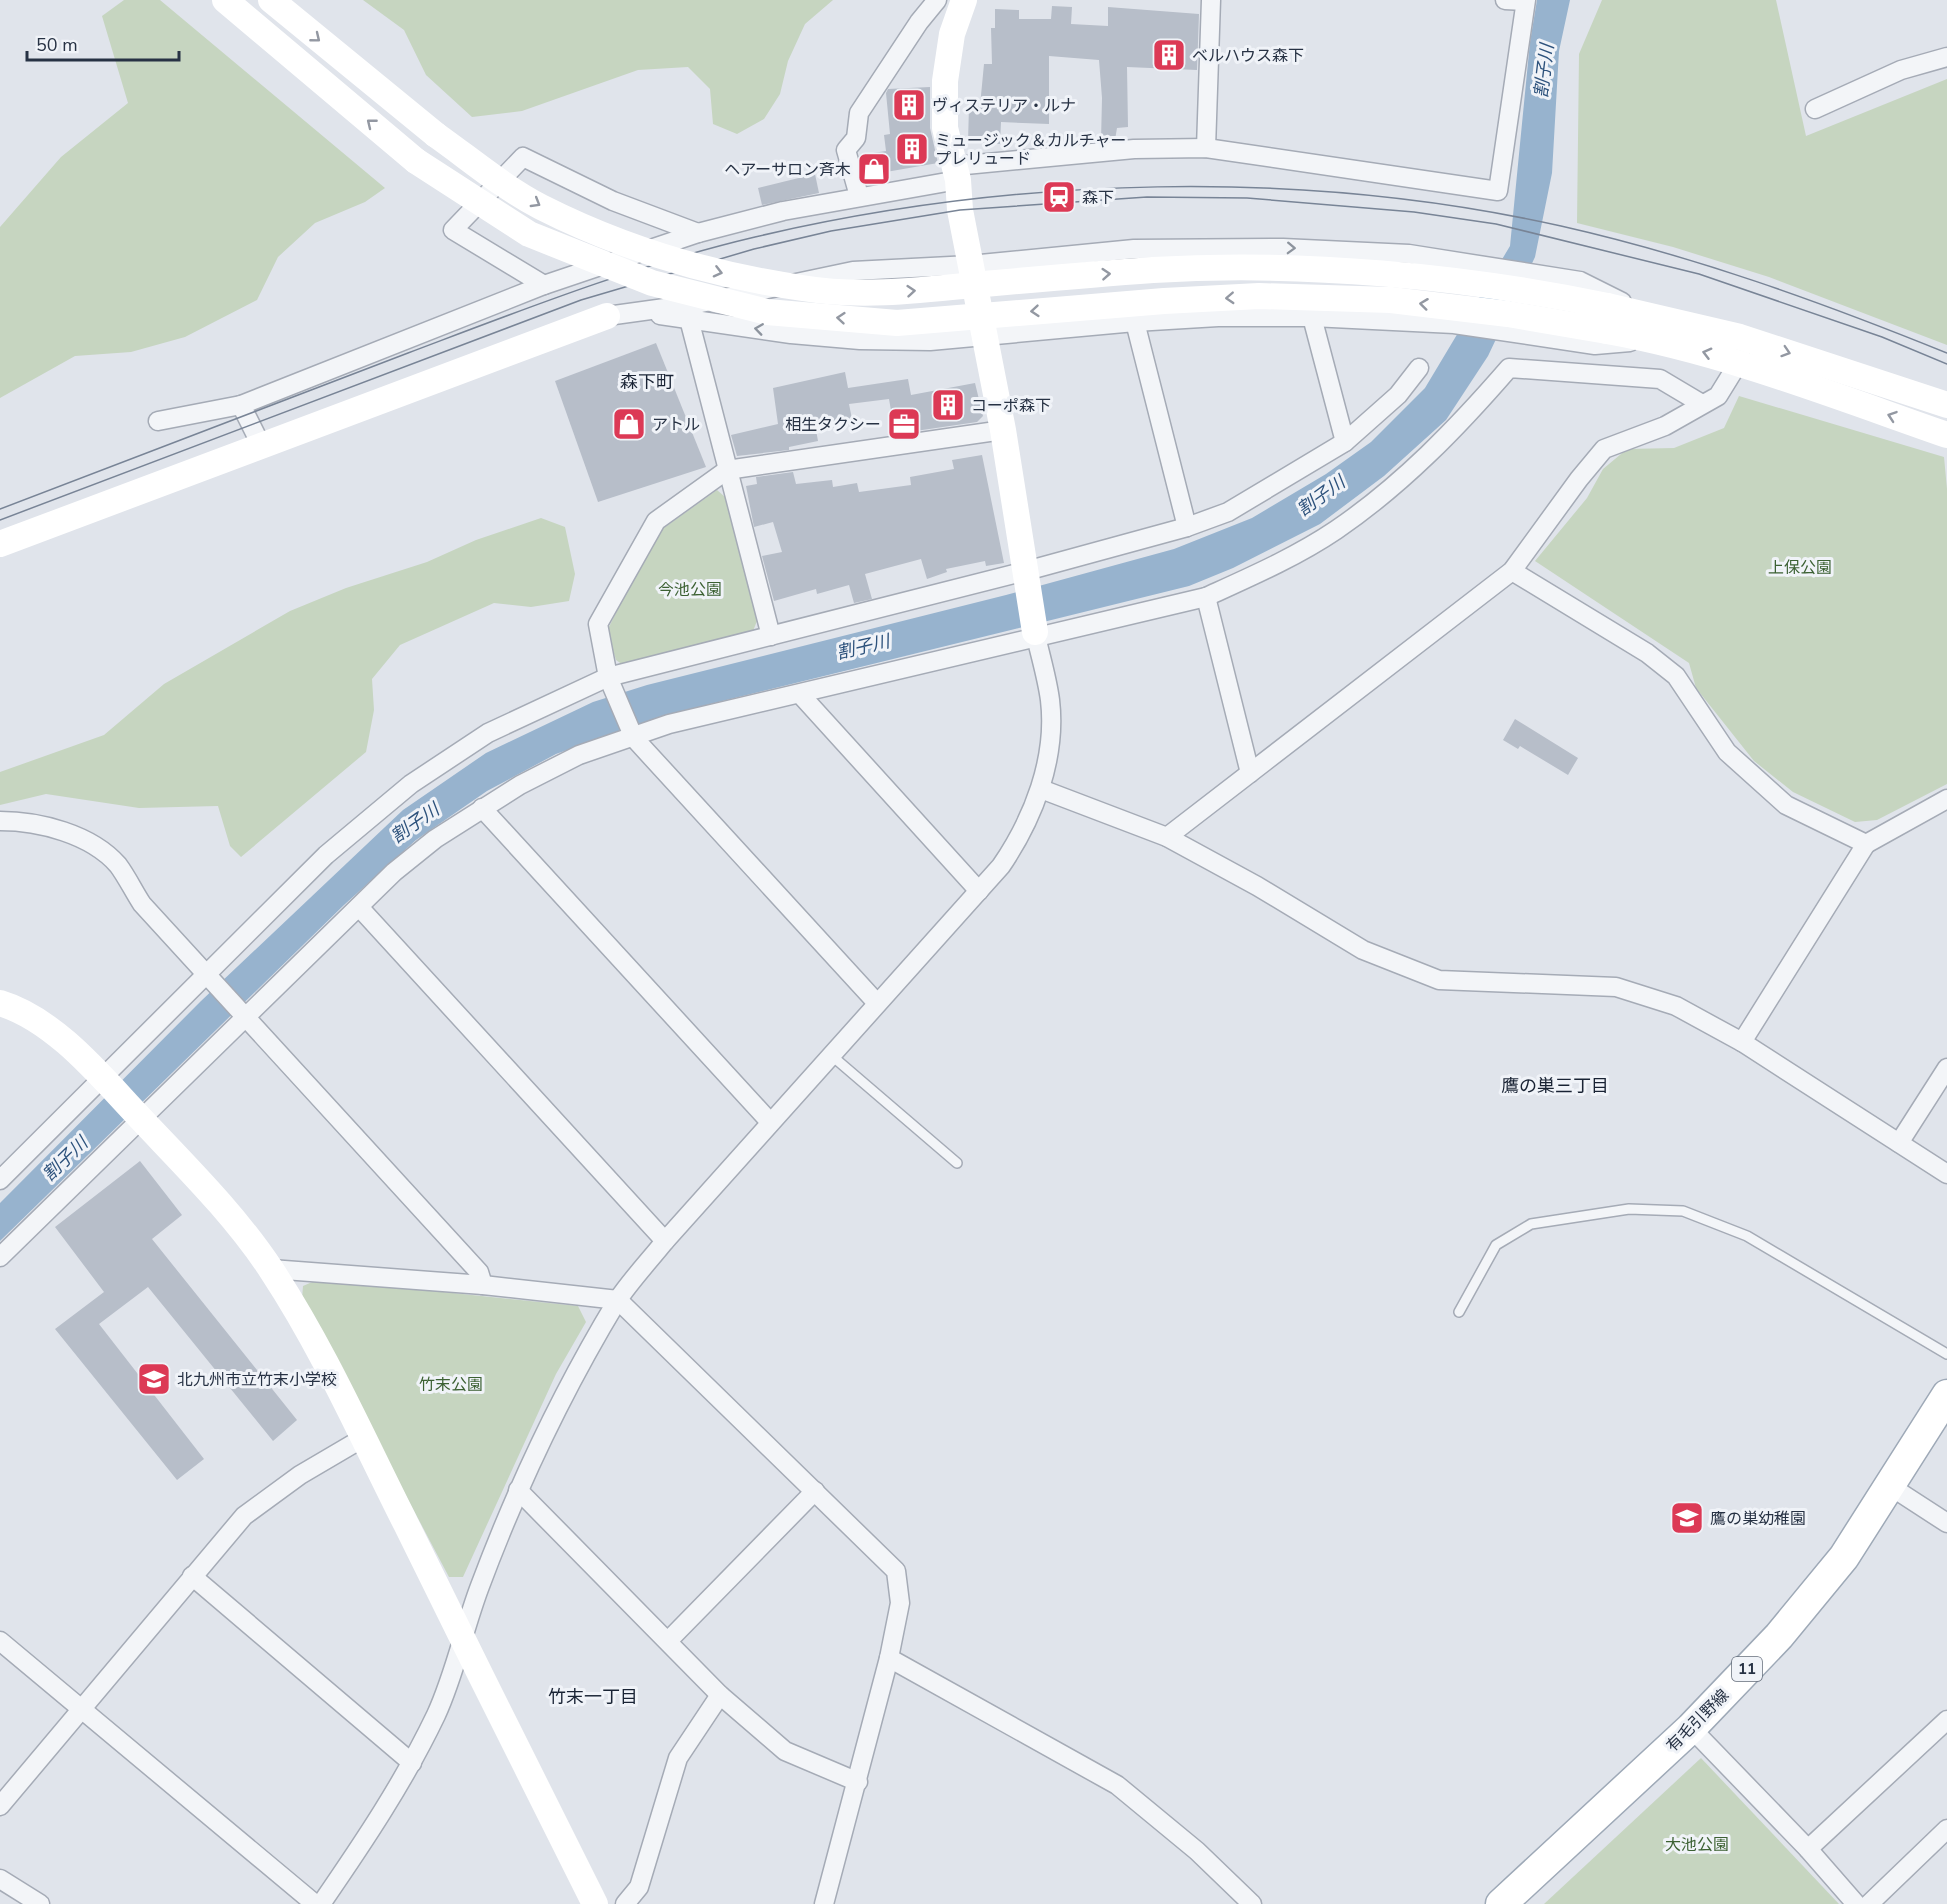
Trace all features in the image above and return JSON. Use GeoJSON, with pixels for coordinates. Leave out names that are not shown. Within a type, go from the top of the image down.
{"type":"FeatureCollection","features":[{"type":"Feature","properties":{"kind":"main road","name":"有毛引野線"},"geometry":{"type":"LineString","coordinates":[[1501,1904],[1691,1728],[1779,1636],[1844,1557],[1947,1395]]}},
{"type":"Feature","properties":{"kind":"street"},"geometry":{"type":"LineString","coordinates":[[225,0],[416,161],[529,234],[652,283],[767,312],[897,323],[1164,301],[1281,297],[1391,300],[1508,314],[1607,318],[1648,314]]}},
{"type":"Feature","properties":{"kind":"street"},"geometry":{"type":"LineString","coordinates":[[271,0],[436,135],[540,206],[642,250],[719,272],[804,289],[891,293],[1147,271],[1261,268],[1466,282],[1531,290],[1607,318],[1657,340],[1738,362],[1947,435]]}},
{"type":"Feature","properties":{"kind":"street"},"geometry":{"type":"LineString","coordinates":[[859,196],[846,150],[856,138],[859,112],[919,22],[937,0]]}},
{"type":"Feature","properties":{"kind":"street"},"geometry":{"type":"LineString","coordinates":[[321,1904],[361,1846],[412,1763],[437,1712],[518,1490],[547,1426],[618,1300],[665,1241],[770,1122],[876,1002],[979,891],[1019,840],[1041,789],[1048,749],[1050,702],[1036,636],[1003,430],[970,265],[956,173],[945,128],[945,81],[951,34],[964,0]]}},
{"type":"Feature","properties":{"kind":"street"},"geometry":{"type":"LineString","coordinates":[[1206,148],[1211,0]]}},
{"type":"Feature","properties":{"kind":"street"},"geometry":{"type":"LineString","coordinates":[[158,421],[241,405],[544,285],[698,233],[783,211],[956,173],[1123,150],[1206,148],[1498,191],[1525,1],[1505,0]]}},
{"type":"Feature","properties":{"kind":"street"},"geometry":{"type":"LineString","coordinates":[[1815,109],[1901,70],[1947,57]]}},
{"type":"Feature","properties":{"kind":"street"},"geometry":{"type":"LineString","coordinates":[[544,285],[453,230],[523,157],[613,201],[698,233]]}},
{"type":"Feature","properties":{"kind":"street"},"geometry":{"type":"LineString","coordinates":[[0,544],[607,316],[700,303],[853,271],[970,265],[1134,249],[1283,248],[1409,254],[1580,281],[1648,314],[1740,337],[1947,405]]}},
{"type":"Feature","properties":{"kind":"street"},"geometry":{"type":"LineString","coordinates":[[607,316],[660,315],[791,334],[860,340],[930,341],[1135,322],[1218,317],[1312,317],[1454,324],[1595,345],[1657,340]]}},
{"type":"Feature","properties":{"kind":"street"},"geometry":{"type":"LineString","coordinates":[[1312,317],[1345,442]]}},
{"type":"Feature","properties":{"kind":"street"},"geometry":{"type":"LineString","coordinates":[[689,319],[771,636]]}},
{"type":"Feature","properties":{"kind":"street"},"geometry":{"type":"LineString","coordinates":[[1135,322],[1187,527]]}},
{"type":"Feature","properties":{"kind":"street"},"geometry":{"type":"LineString","coordinates":[[1167,837],[1512,571],[1579,479],[1604,450],[1665,426],[1718,396],[1738,362],[1740,337]]}},
{"type":"Feature","properties":{"kind":"street"},"geometry":{"type":"LineString","coordinates":[[0,1180],[209,978],[326,855],[411,784],[488,733],[609,681],[771,636],[1027,576],[1187,527],[1228,512],[1345,442],[1398,395],[1419,368]]}},
{"type":"Feature","properties":{"kind":"street"},"geometry":{"type":"LineString","coordinates":[[0,1257],[245,1015],[394,872],[435,839],[482,808],[579,755],[669,724],[1206,597],[1279,563],[1336,530],[1409,472],[1460,425],[1509,368],[1659,379],[1702,404]]}},
{"type":"Feature","properties":{"kind":"street"},"geometry":{"type":"LineString","coordinates":[[241,405],[261,445]]}},
{"type":"Feature","properties":{"kind":"street"},"geometry":{"type":"LineString","coordinates":[[876,1002],[632,735],[609,681],[598,624],[656,521],[727,470],[1003,430]]}},
{"type":"Feature","properties":{"kind":"street"},"geometry":{"type":"LineString","coordinates":[[1512,571],[1647,653],[1676,676],[1726,752],[1786,805],[1866,844]]}},
{"type":"Feature","properties":{"kind":"street"},"geometry":{"type":"LineString","coordinates":[[1206,597],[1250,773]]}},
{"type":"Feature","properties":{"kind":"street"},"geometry":{"type":"LineString","coordinates":[[800,694],[979,891]]}},
{"type":"Feature","properties":{"kind":"street"},"geometry":{"type":"LineString","coordinates":[[1041,789],[1167,837],[1257,886],[1363,951],[1440,980],[1616,987],[1676,1006],[1742,1042],[1947,1174]]}},
{"type":"Feature","properties":{"kind":"street"},"geometry":{"type":"LineString","coordinates":[[1742,1042],[1866,844],[1947,799]]}},
{"type":"Feature","properties":{"kind":"street"},"geometry":{"type":"LineString","coordinates":[[482,808],[770,1122]]}},
{"type":"Feature","properties":{"kind":"street"},"geometry":{"type":"LineString","coordinates":[[0,821],[27,821],[95,846],[117,865],[142,904],[479,1272],[483,1285]]}},
{"type":"Feature","properties":{"kind":"street"},"geometry":{"type":"LineString","coordinates":[[359,907],[665,1241]]}},
{"type":"Feature","properties":{"kind":"street"},"geometry":{"type":"LineString","coordinates":[[0,1003],[17,1008],[56,1035],[105,1081],[211,1194],[271,1269],[306,1327],[363,1438],[595,1904]]}},
{"type":"Feature","properties":{"kind":"street"},"geometry":{"type":"LineString","coordinates":[[1899,1143],[1947,1068]]}},
{"type":"Feature","properties":{"kind":"street"},"geometry":{"type":"LineString","coordinates":[[271,1269],[483,1285],[618,1300],[896,1571],[900,1603],[889,1658],[824,1904]]}},
{"type":"Feature","properties":{"kind":"street"},"geometry":{"type":"LineString","coordinates":[[0,1806],[244,1516],[300,1475],[363,1438]]}},
{"type":"Feature","properties":{"kind":"street"},"geometry":{"type":"LineString","coordinates":[[1890,1486],[1947,1523]]}},
{"type":"Feature","properties":{"kind":"street"},"geometry":{"type":"LineString","coordinates":[[518,1490],[720,1695],[785,1751],[858,1782]]}},
{"type":"Feature","properties":{"kind":"street"},"geometry":{"type":"LineString","coordinates":[[668,1641],[815,1491]]}},
{"type":"Feature","properties":{"kind":"street"},"geometry":{"type":"LineString","coordinates":[[192,1576],[412,1763]]}},
{"type":"Feature","properties":{"kind":"street"},"geometry":{"type":"LineString","coordinates":[[0,1641],[315,1904]]}},
{"type":"Feature","properties":{"kind":"street"},"geometry":{"type":"LineString","coordinates":[[889,1658],[1117,1785],[1197,1851],[1252,1904]]}},
{"type":"Feature","properties":{"kind":"street"},"geometry":{"type":"LineString","coordinates":[[625,1904],[639,1887],[678,1758],[720,1695]]}},
{"type":"Feature","properties":{"kind":"street"},"geometry":{"type":"LineString","coordinates":[[1808,1849],[1947,1720]]}},
{"type":"Feature","properties":{"kind":"street"},"geometry":{"type":"LineString","coordinates":[[1691,1728],[1808,1849],[1856,1904]]}},
{"type":"Feature","properties":{"kind":"street"},"geometry":{"type":"LineString","coordinates":[[1869,1904],[1947,1829]]}},
{"type":"Feature","properties":{"kind":"street"},"geometry":{"type":"LineString","coordinates":[[0,1880],[40,1904]]}},
{"type":"Feature","properties":{"kind":"lane"},"geometry":{"type":"LineString","coordinates":[[831,1055],[957,1163]]}},
{"type":"Feature","properties":{"kind":"lane"},"geometry":{"type":"LineString","coordinates":[[1460,1312],[1496,1245],[1531,1224],[1629,1209],[1683,1211],[1747,1236],[1947,1354]]}},
{"type":"Feature","properties":{"kind":"green space"},"geometry":{"type":"Polygon","coordinates":[[[124,0],[160,0],[385,188],[365,202],[315,223],[278,257],[257,300],[185,337],[131,352],[75,356],[0,398],[0,227],[61,157],[128,103],[102,16],[124,0]]]}},
{"type":"Feature","properties":{"kind":"green space"},"geometry":{"type":"Polygon","coordinates":[[[363,0],[833,0],[805,24],[788,61],[780,94],[764,119],[737,134],[713,124],[710,89],[688,67],[638,70],[522,111],[472,117],[426,75],[404,30],[363,0]]]}},
{"type":"Feature","properties":{"kind":"green space"},"geometry":{"type":"Polygon","coordinates":[[[1602,0],[1776,0],[1806,136],[1947,79],[1947,345],[1769,277],[1673,247],[1577,223],[1579,54],[1602,0]]]}},
{"type":"Feature","properties":{"kind":"green space","name":"上保公園"},"geometry":{"type":"Polygon","coordinates":[[[1739,396],[1944,457],[1947,489],[1947,784],[1877,820],[1855,822],[1793,792],[1754,761],[1696,688],[1689,663],[1535,561],[1587,498],[1603,469],[1627,449],[1674,448],[1724,428],[1739,396]]]}},
{"type":"Feature","properties":{"kind":"green space","name":"今池公園"},"geometry":{"type":"Polygon","coordinates":[[[717,490],[725,497],[757,621],[753,631],[623,665],[616,660],[607,631],[654,535],[717,490]]]}},
{"type":"Feature","properties":{"kind":"green space"},"geometry":{"type":"Polygon","coordinates":[[[541,518],[565,527],[575,574],[569,601],[531,607],[494,603],[400,645],[372,679],[374,710],[366,752],[241,857],[230,846],[218,806],[139,808],[46,794],[0,805],[0,772],[104,735],[164,684],[290,611],[346,588],[427,562],[476,540],[541,518]]]}},
{"type":"Feature","properties":{"kind":"green space","name":"竹末公園"},"geometry":{"type":"Polygon","coordinates":[[[319,1279],[578,1306],[586,1322],[556,1374],[463,1577],[449,1577],[302,1299],[303,1286],[319,1279]]]}},
{"type":"Feature","properties":{"kind":"green space","name":"大池公園"},"geometry":{"type":"Polygon","coordinates":[[[1701,1758],[1839,1904],[1544,1904],[1701,1758]]]}},
{"type":"Feature","properties":{"kind":"water","name":"割子川"},"geometry":{"type":"Polygon","coordinates":[[[1537,0],[1570,0],[1559,51],[1552,173],[1535,257],[1488,356],[1446,420],[1384,476],[1320,524],[1233,568],[1189,586],[662,716],[556,754],[487,791],[416,840],[344,905],[0,1241],[0,1203],[201,1001],[403,810],[486,753],[593,702],[647,685],[1006,595],[1174,549],[1252,518],[1326,474],[1371,442],[1425,388],[1510,246],[1530,42],[1537,0]]]}},
{"type":"Feature","properties":{"kind":"building"},"geometry":{"type":"Polygon","coordinates":[[[1052,6],[1072,7],[1071,24],[1108,26],[1108,7],[1199,14],[1197,70],[1127,67],[1128,127],[1117,128],[1115,140],[1101,141],[1102,98],[1099,60],[1049,56],[1049,124],[1001,122],[1000,144],[968,142],[969,106],[980,106],[984,64],[992,64],[991,28],[995,28],[995,9],[1019,10],[1019,19],[1051,19],[1052,6]]]}},
{"type":"Feature","properties":{"kind":"building"},"geometry":{"type":"Polygon","coordinates":[[[930,87],[930,128],[938,163],[886,172],[888,181],[867,185],[860,155],[886,151],[884,135],[890,134],[886,93],[888,89],[930,87]]]}},
{"type":"Feature","properties":{"kind":"building"},"geometry":{"type":"Polygon","coordinates":[[[815,174],[819,193],[762,205],[758,188],[815,174]]]}},
{"type":"Feature","properties":{"kind":"building","name":"アトル"},"geometry":{"type":"Polygon","coordinates":[[[656,343],[706,467],[598,502],[555,381],[656,343]]]}},
{"type":"Feature","properties":{"kind":"building"},"geometry":{"type":"Polygon","coordinates":[[[845,372],[848,388],[908,379],[911,395],[975,383],[983,416],[977,422],[895,434],[889,399],[849,404],[853,424],[816,430],[818,441],[789,447],[789,450],[737,456],[731,435],[778,424],[773,388],[845,372]]]}},
{"type":"Feature","properties":{"kind":"building"},"geometry":{"type":"Polygon","coordinates":[[[982,455],[1004,563],[986,566],[985,561],[946,569],[947,572],[927,579],[921,559],[865,574],[872,599],[854,603],[849,585],[817,594],[816,589],[774,601],[762,556],[782,552],[773,522],[754,527],[746,486],[757,484],[756,477],[793,472],[796,484],[832,480],[833,487],[857,483],[859,492],[911,485],[910,477],[954,469],[952,460],[982,455]]]}},
{"type":"Feature","properties":{"kind":"building"},"geometry":{"type":"Polygon","coordinates":[[[1515,719],[1578,758],[1568,775],[1520,746],[1518,749],[1503,740],[1515,719]]]}},
{"type":"Feature","properties":{"kind":"building"},"geometry":{"type":"Polygon","coordinates":[[[140,1161],[182,1215],[152,1239],[297,1420],[273,1441],[148,1287],[99,1324],[204,1459],[177,1480],[55,1329],[104,1292],[55,1227],[140,1161]]]}},
{"type":"Feature","properties":{"kind":"tram line"},"geometry":{"type":"LineString","coordinates":[[0,509],[580,289],[667,261],[755,237],[853,217],[954,201],[1055,191],[1158,187],[1260,188],[1362,195],[1462,207],[1561,226],[1660,251],[1805,298],[1947,353]]}},
{"type":"Feature","properties":{"kind":"tram line"},"geometry":{"type":"LineString","coordinates":[[0,520],[581,300],[754,249],[831,231],[960,210],[1147,197],[1247,198],[1414,212],[1496,224],[1699,274],[1882,337],[1947,364]]}},
{"type":"Feature","properties":{"kind":"place","name":"ベルハウス森下"},"geometry":{"type":"Point","coordinates":[1169,55]}},
{"type":"Feature","properties":{"kind":"place","name":"ヴィステリア・ルナ"},"geometry":{"type":"Point","coordinates":[909,105]}},
{"type":"Feature","properties":{"kind":"place","name":"ミュージック＆カルチャー プレリュード"},"geometry":{"type":"Point","coordinates":[912,149]}},
{"type":"Feature","properties":{"kind":"place","name":"ヘアーサロン斉木"},"geometry":{"type":"Point","coordinates":[874,169]}},
{"type":"Feature","properties":{"kind":"place","name":"森下"},"geometry":{"type":"Point","coordinates":[1059,197]}},
{"type":"Feature","properties":{"kind":"place","name":"コーポ森下"},"geometry":{"type":"Point","coordinates":[948,405]}},
{"type":"Feature","properties":{"kind":"place","name":"アトル"},"geometry":{"type":"Point","coordinates":[629,424]}},
{"type":"Feature","properties":{"kind":"place","name":"相生タクシー"},"geometry":{"type":"Point","coordinates":[904,424]}},
{"type":"Feature","properties":{"kind":"place","name":"北九州市立竹末小学校"},"geometry":{"type":"Point","coordinates":[154,1379]}},
{"type":"Feature","properties":{"kind":"place","name":"鷹の巣幼稚園"},"geometry":{"type":"Point","coordinates":[1687,1518]}},
{"type":"Feature","properties":{"kind":"district","name":"森下町"},"geometry":{"type":"Point","coordinates":[647,382]}},
{"type":"Feature","properties":{"kind":"district","name":"鷹の巣三丁目"},"geometry":{"type":"Point","coordinates":[1555,1086]}},
{"type":"Feature","properties":{"kind":"district","name":"竹末一丁目"},"geometry":{"type":"Point","coordinates":[593,1697]}}]}
